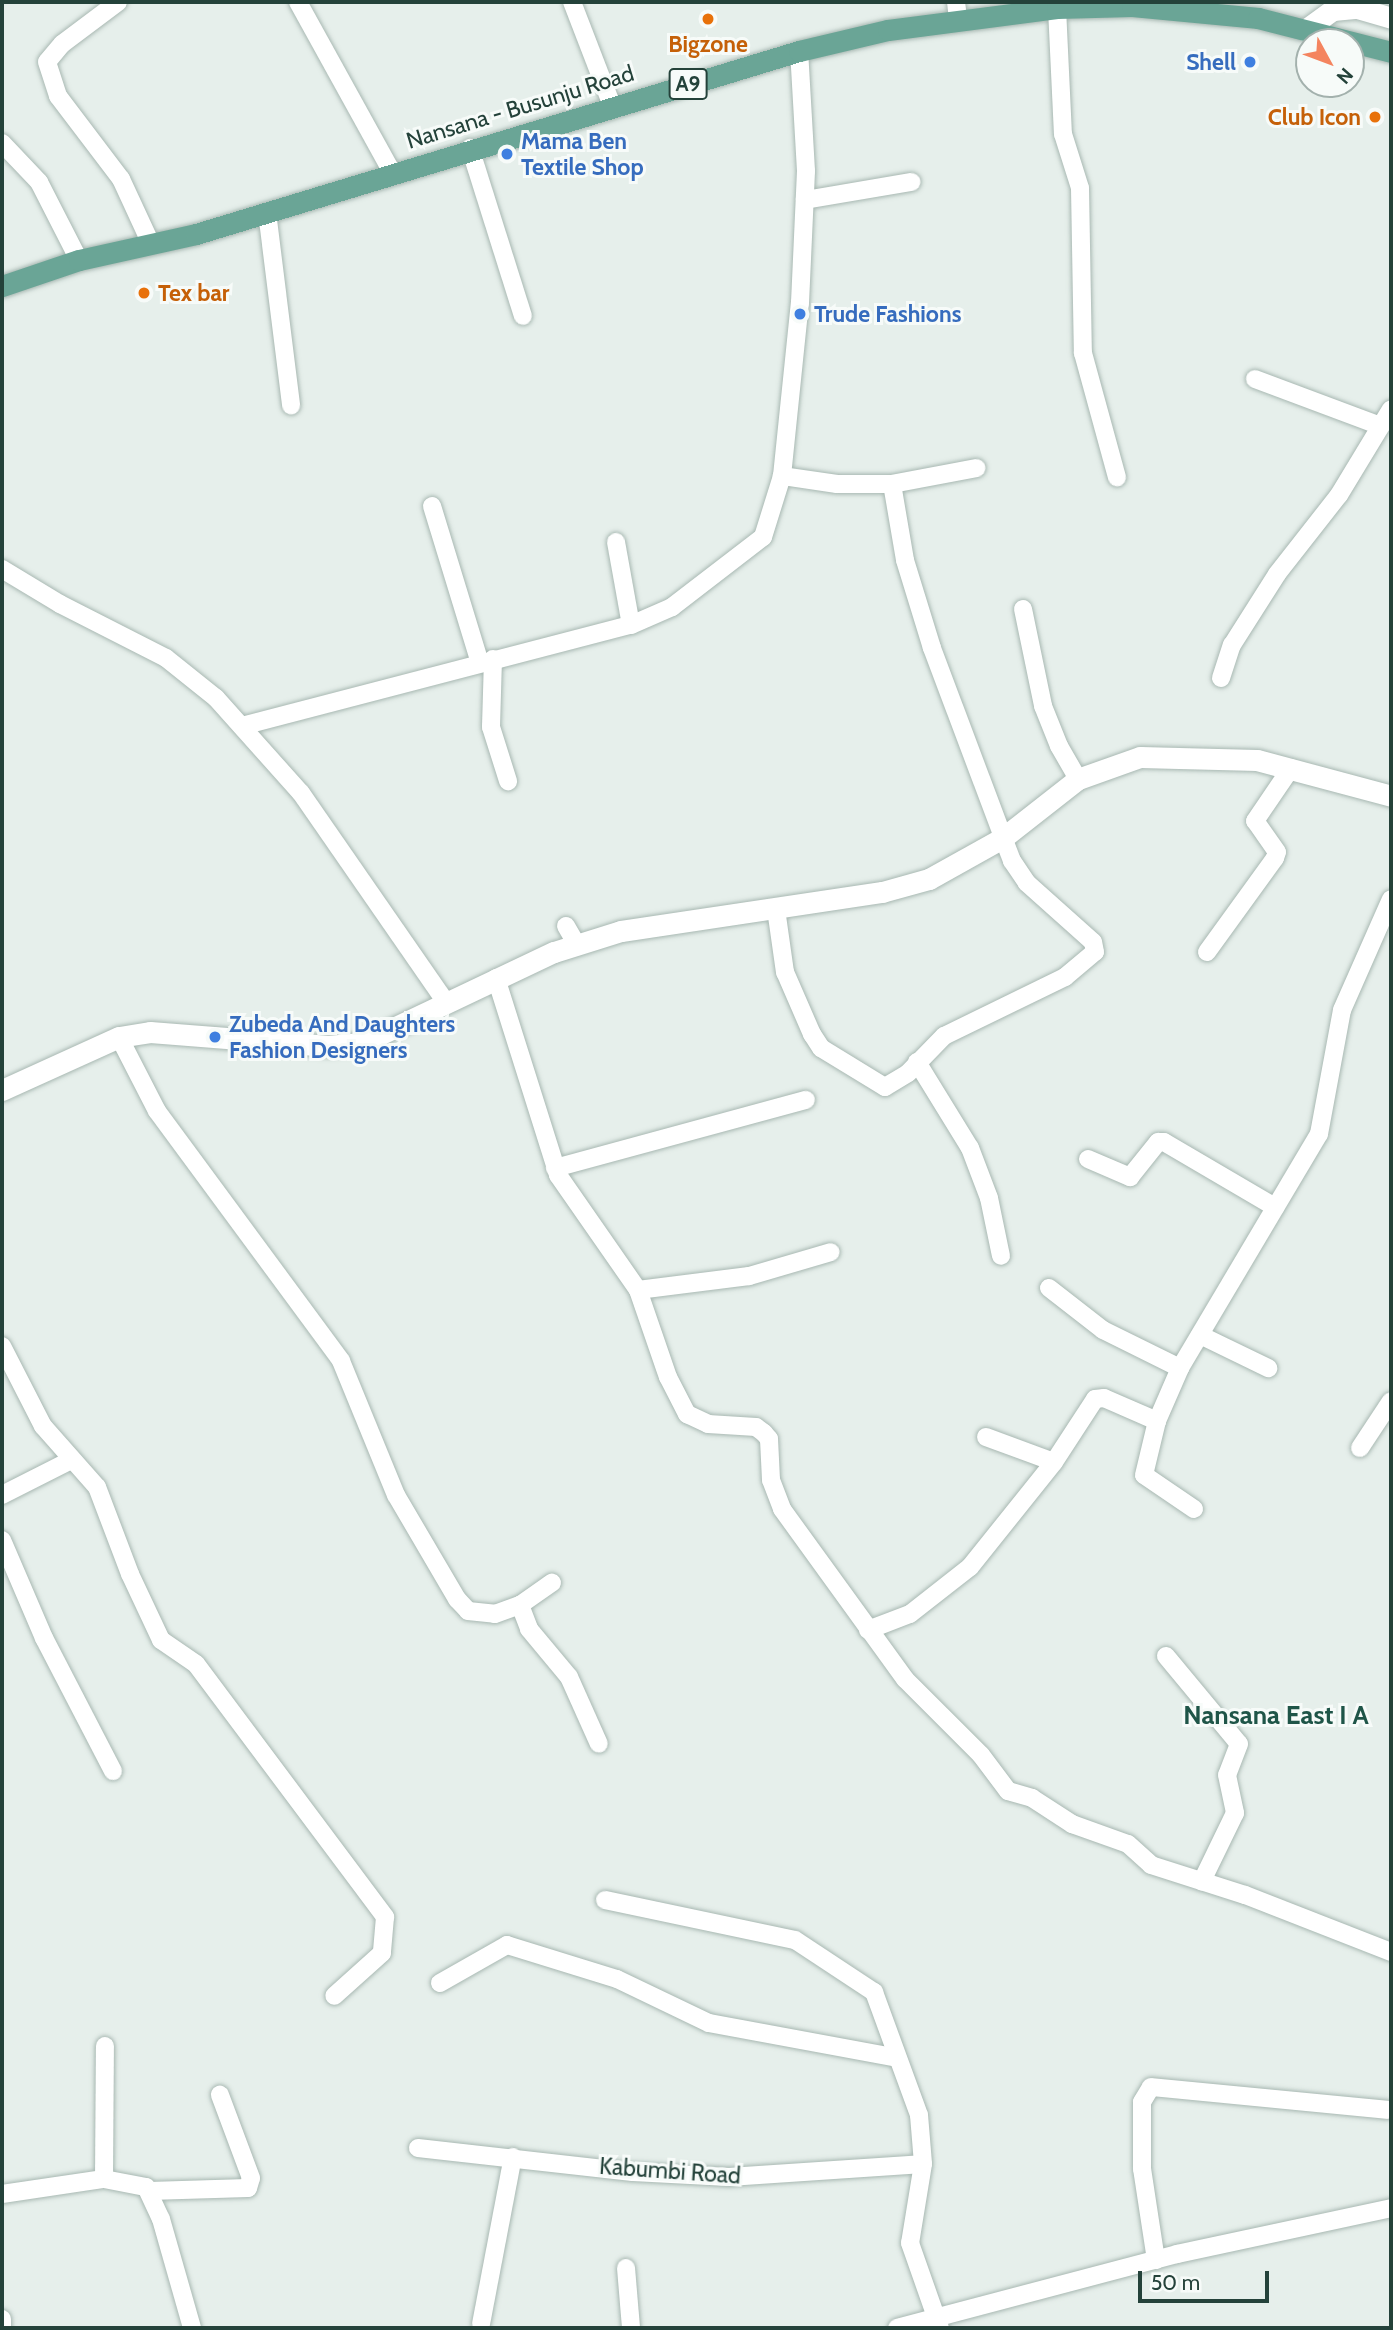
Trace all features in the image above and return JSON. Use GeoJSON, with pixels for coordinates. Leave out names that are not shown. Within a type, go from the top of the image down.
{"type":"FeatureCollection","features":[{"type":"Feature","properties":{"kind":"main road","name":"Nansana - Busunju Road"},"geometry":{"type":"LineString","coordinates":[[2,286],[79,260],[267,212],[470,148],[799,51],[957,10],[1132,6],[1258,18],[1298,28]]}},
{"type":"Feature","properties":{"kind":"main road","name":"Nansana - Busunju Road"},"geometry":{"type":"LineString","coordinates":[[1365,45],[1391,52]]}},
{"type":"Feature","properties":{"kind":"street"},"geometry":{"type":"LineString","coordinates":[[118,2],[62,44],[47,62],[58,96],[121,179],[150,244]]}},
{"type":"Feature","properties":{"kind":"street"},"geometry":{"type":"LineString","coordinates":[[298,2],[393,174]]}},
{"type":"Feature","properties":{"kind":"street"},"geometry":{"type":"LineString","coordinates":[[572,2],[613,108]]}},
{"type":"Feature","properties":{"kind":"street"},"geometry":{"type":"LineString","coordinates":[[1057,8],[1063,134],[1080,188],[1083,353],[1117,477]]}},
{"type":"Feature","properties":{"kind":"street"},"geometry":{"type":"LineString","coordinates":[[1309,28],[1334,10],[1357,8],[1391,18]]}},
{"type":"Feature","properties":{"kind":"street"},"geometry":{"type":"LineString","coordinates":[[242,726],[631,625],[672,607],[747,554],[763,537],[782,476],[805,200],[806,119],[799,51]]}},
{"type":"Feature","properties":{"kind":"street"},"geometry":{"type":"LineString","coordinates":[[2,143],[39,182],[79,260]]}},
{"type":"Feature","properties":{"kind":"street"},"geometry":{"type":"LineString","coordinates":[[470,148],[523,316]]}},
{"type":"Feature","properties":{"kind":"street"},"geometry":{"type":"LineString","coordinates":[[805,200],[911,182]]}},
{"type":"Feature","properties":{"kind":"street"},"geometry":{"type":"LineString","coordinates":[[267,212],[291,406]]}},
{"type":"Feature","properties":{"kind":"street"},"geometry":{"type":"LineString","coordinates":[[1255,379],[1381,426]]}},
{"type":"Feature","properties":{"kind":"street"},"geometry":{"type":"LineString","coordinates":[[1221,678],[1232,645],[1271,584],[1339,495],[1391,409]]}},
{"type":"Feature","properties":{"kind":"street"},"geometry":{"type":"LineString","coordinates":[[782,476],[837,484],[892,484],[977,468]]}},
{"type":"Feature","properties":{"kind":"street"},"geometry":{"type":"LineString","coordinates":[[776,909],[785,972],[800,1012],[821,1048],[873,1083],[886,1087],[896,1083],[944,1036],[1065,977],[1095,952],[1093,942],[1027,883],[1004,837],[932,648],[905,560],[892,484]]}},
{"type":"Feature","properties":{"kind":"street"},"geometry":{"type":"LineString","coordinates":[[432,506],[486,661],[491,727],[508,781]]}},
{"type":"Feature","properties":{"kind":"street"},"geometry":{"type":"LineString","coordinates":[[616,542],[631,625]]}},
{"type":"Feature","properties":{"kind":"street"},"geometry":{"type":"LineString","coordinates":[[2,569],[96,624],[166,658],[216,698],[301,793],[445,1001]]}},
{"type":"Feature","properties":{"kind":"street"},"geometry":{"type":"LineString","coordinates":[[1023,609],[1043,706],[1059,747],[1078,779]]}},
{"type":"Feature","properties":{"kind":"street"},"geometry":{"type":"LineString","coordinates":[[2,1090],[119,1037],[161,1033],[328,1046],[362,1043],[496,978],[577,945],[621,931],[776,909],[929,879],[1004,837],[1078,779],[1140,757],[1227,757],[1290,768],[1391,796]]}},
{"type":"Feature","properties":{"kind":"street"},"geometry":{"type":"LineString","coordinates":[[1207,952],[1275,858],[1277,852],[1255,821],[1290,768]]}},
{"type":"Feature","properties":{"kind":"street"},"geometry":{"type":"LineString","coordinates":[[1194,1509],[1144,1475],[1157,1421],[1180,1368],[1319,1134],[1342,1010],[1391,899]]}},
{"type":"Feature","properties":{"kind":"street"},"geometry":{"type":"LineString","coordinates":[[566,926],[577,945]]}},
{"type":"Feature","properties":{"kind":"street"},"geometry":{"type":"LineString","coordinates":[[496,978],[555,1168],[638,1290],[668,1377],[687,1414],[708,1424],[757,1427],[769,1439],[776,1498],[905,1679],[981,1755],[1008,1791],[1032,1798],[1072,1824],[1128,1844],[1151,1865],[1202,1881],[1391,1952]]}},
{"type":"Feature","properties":{"kind":"street"},"geometry":{"type":"LineString","coordinates":[[119,1037],[157,1111],[341,1360],[396,1495],[457,1599],[468,1611],[481,1615],[520,1605],[552,1583]]}},
{"type":"Feature","properties":{"kind":"street"},"geometry":{"type":"LineString","coordinates":[[917,1062],[970,1148],[989,1198],[1001,1256]]}},
{"type":"Feature","properties":{"kind":"street"},"geometry":{"type":"LineString","coordinates":[[555,1168],[645,1147],[754,1111],[806,1100]]}},
{"type":"Feature","properties":{"kind":"street"},"geometry":{"type":"LineString","coordinates":[[1088,1159],[1130,1177],[1158,1142],[1164,1142],[1275,1207]]}},
{"type":"Feature","properties":{"kind":"street"},"geometry":{"type":"LineString","coordinates":[[638,1290],[749,1276],[831,1252]]}},
{"type":"Feature","properties":{"kind":"street"},"geometry":{"type":"LineString","coordinates":[[1049,1288],[1103,1330],[1180,1368]]}},
{"type":"Feature","properties":{"kind":"street"},"geometry":{"type":"LineString","coordinates":[[1200,1335],[1268,1368]]}},
{"type":"Feature","properties":{"kind":"street"},"geometry":{"type":"LineString","coordinates":[[2,1346],[43,1426],[97,1487],[130,1574],[161,1640],[196,1664],[385,1917],[382,1953],[334,1996]]}},
{"type":"Feature","properties":{"kind":"street"},"geometry":{"type":"LineString","coordinates":[[868,1630],[910,1614],[970,1567],[1054,1462],[1095,1399],[1104,1398],[1157,1421]]}},
{"type":"Feature","properties":{"kind":"street"},"geometry":{"type":"LineString","coordinates":[[1360,1448],[1391,1401]]}},
{"type":"Feature","properties":{"kind":"street"},"geometry":{"type":"LineString","coordinates":[[986,1437],[1054,1462]]}},
{"type":"Feature","properties":{"kind":"street"},"geometry":{"type":"LineString","coordinates":[[2,1495],[71,1460]]}},
{"type":"Feature","properties":{"kind":"street"},"geometry":{"type":"LineString","coordinates":[[2,1540],[44,1638],[113,1771]]}},
{"type":"Feature","properties":{"kind":"street"},"geometry":{"type":"LineString","coordinates":[[520,1605],[529,1629],[569,1677],[599,1744]]}},
{"type":"Feature","properties":{"kind":"street"},"geometry":{"type":"LineString","coordinates":[[1166,1656],[1239,1744],[1227,1774],[1235,1813],[1202,1881]]}},
{"type":"Feature","properties":{"kind":"street"},"geometry":{"type":"LineString","coordinates":[[604,1900],[794,1940],[874,1992],[884,2011],[897,2058],[919,2115],[923,2164],[910,2243],[938,2323]]}},
{"type":"Feature","properties":{"kind":"street"},"geometry":{"type":"LineString","coordinates":[[440,1983],[507,1945],[617,1979],[709,2023],[897,2058]]}},
{"type":"Feature","properties":{"kind":"street"},"geometry":{"type":"LineString","coordinates":[[104,2179],[105,2046]]}},
{"type":"Feature","properties":{"kind":"street"},"geometry":{"type":"LineString","coordinates":[[1156,2260],[1142,2169],[1142,2102],[1151,2087],[1388,2110]]}},
{"type":"Feature","properties":{"kind":"street"},"geometry":{"type":"LineString","coordinates":[[149,2192],[248,2188],[251,2178],[220,2095]]}},
{"type":"Feature","properties":{"kind":"street","name":"Kabumbi Road"},"geometry":{"type":"LineString","coordinates":[[418,2148],[634,2172],[729,2177],[923,2164]]}},
{"type":"Feature","properties":{"kind":"street"},"geometry":{"type":"LineString","coordinates":[[481,2324],[513,2157]]}},
{"type":"Feature","properties":{"kind":"street"},"geometry":{"type":"LineString","coordinates":[[2,2194],[104,2179],[140,2183],[149,2192],[183,2288],[192,2328]]}},
{"type":"Feature","properties":{"kind":"street"},"geometry":{"type":"LineString","coordinates":[[897,2328],[938,2323],[1156,2260],[1391,2208]]}},
{"type":"Feature","properties":{"kind":"street"},"geometry":{"type":"LineString","coordinates":[[626,2268],[631,2328]]}},
{"type":"Feature","properties":{"kind":"street"},"geometry":{"type":"LineString","coordinates":[[2,2319],[2,2328]]}},
{"type":"Feature","properties":{"kind":"place","name":"Bigzone"},"geometry":{"type":"Point","coordinates":[708,19]}},
{"type":"Feature","properties":{"kind":"place","name":"Shell"},"geometry":{"type":"Point","coordinates":[1250,62]}},
{"type":"Feature","properties":{"kind":"place","name":"Club Icon"},"geometry":{"type":"Point","coordinates":[1375,117]}},
{"type":"Feature","properties":{"kind":"place","name":"Mama Ben Textile Shop"},"geometry":{"type":"Point","coordinates":[507,154]}},
{"type":"Feature","properties":{"kind":"place","name":"Tex bar"},"geometry":{"type":"Point","coordinates":[144,293]}},
{"type":"Feature","properties":{"kind":"place","name":"Trude Fashions"},"geometry":{"type":"Point","coordinates":[800,314]}},
{"type":"Feature","properties":{"kind":"place","name":"Zubeda And Daughters Fashion Designers"},"geometry":{"type":"Point","coordinates":[215,1037]}},
{"type":"Feature","properties":{"kind":"district","name":"Nansana East I A"},"geometry":{"type":"Point","coordinates":[1276,1716]}}]}
